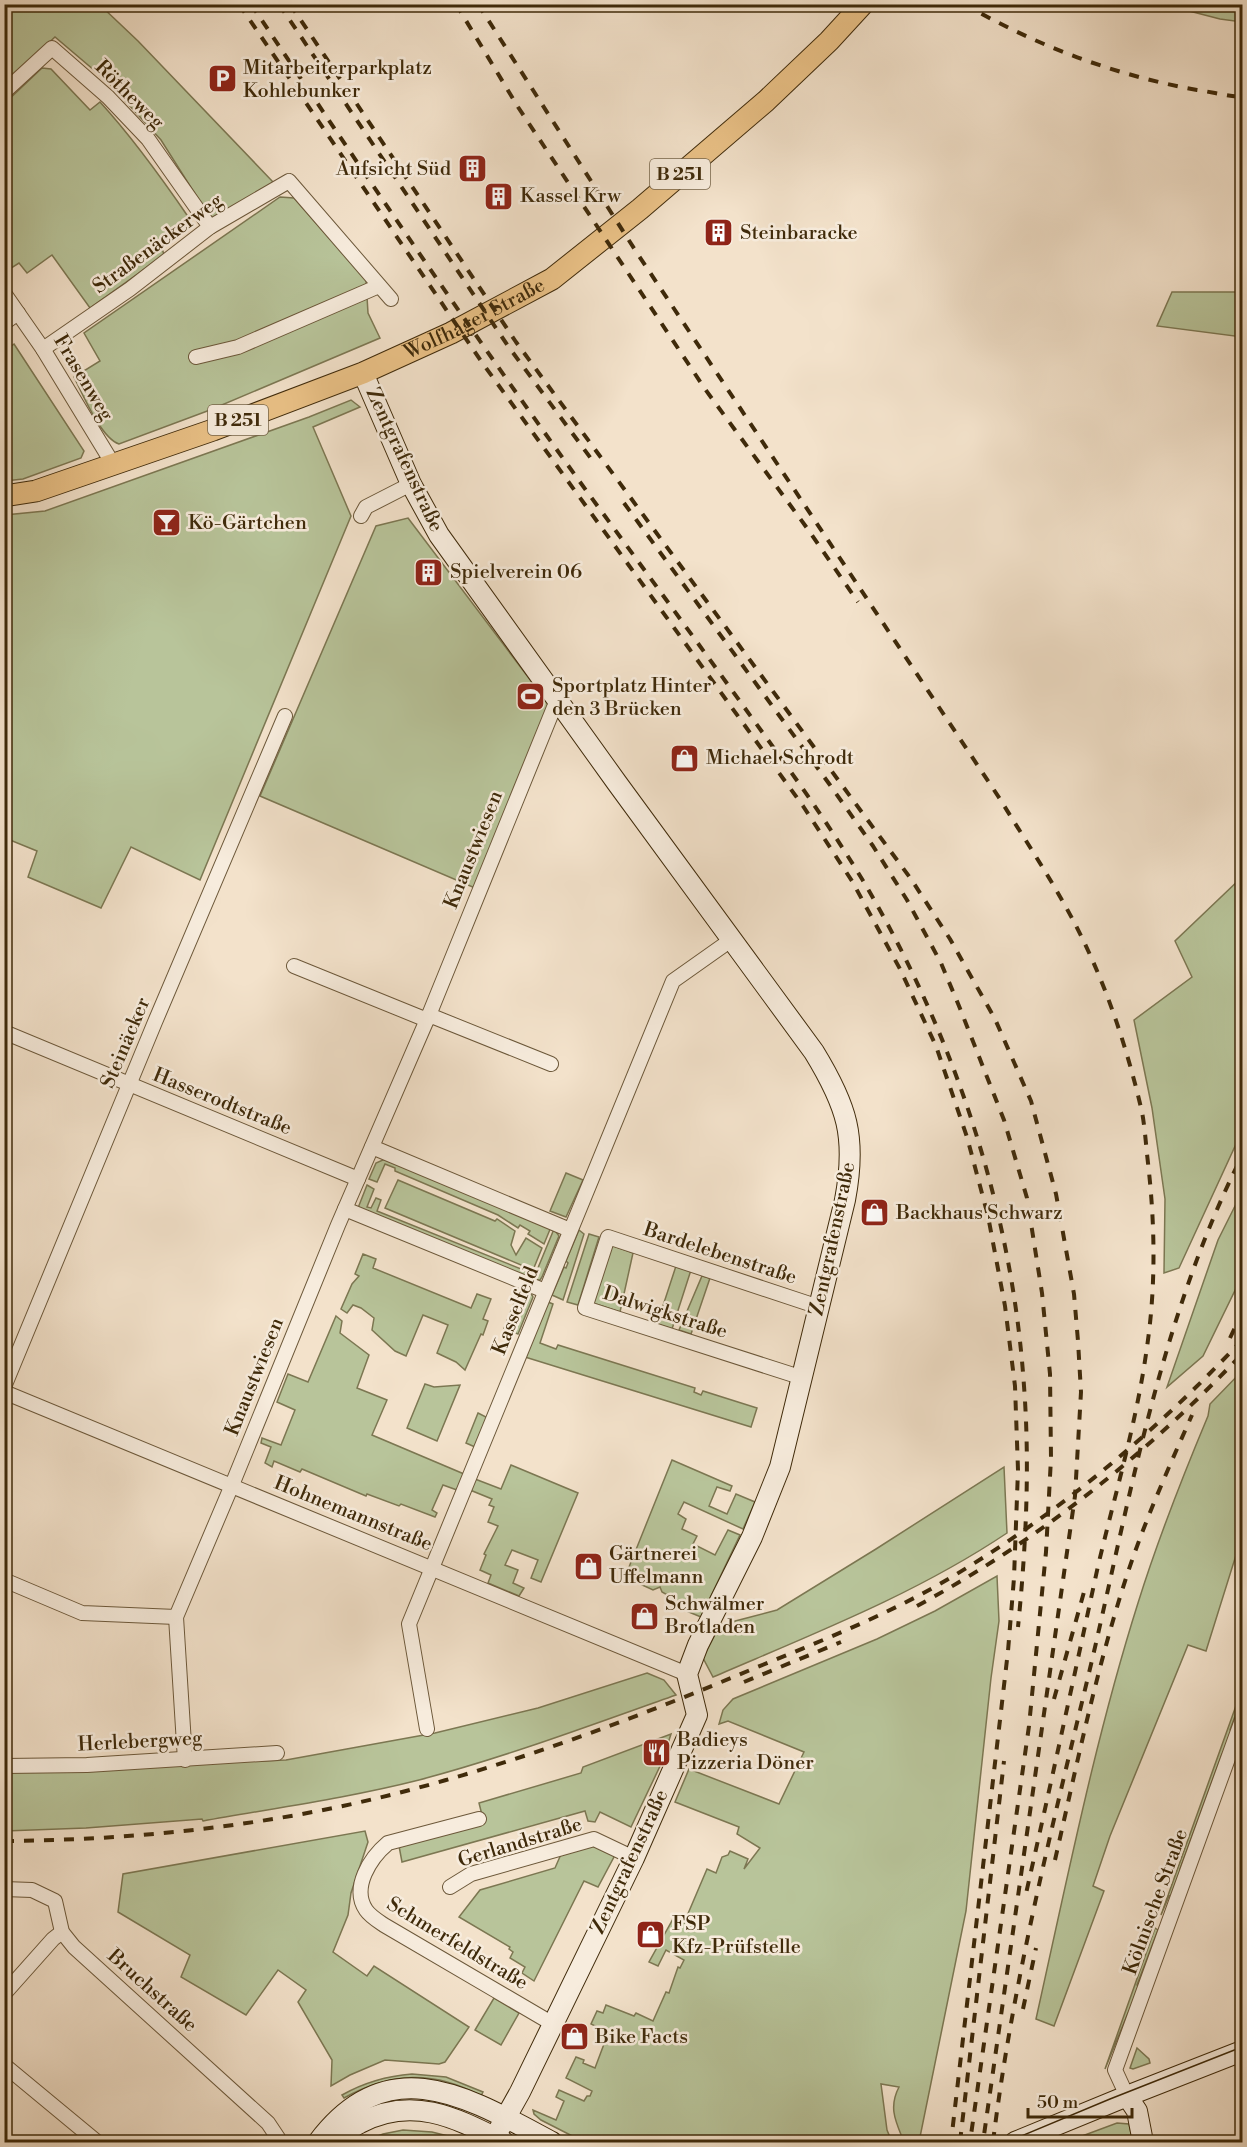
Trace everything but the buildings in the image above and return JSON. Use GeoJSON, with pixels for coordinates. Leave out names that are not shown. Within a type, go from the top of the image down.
{"type":"FeatureCollection","features":[{"type":"Feature","properties":{"kind":"main road","name":"Wolfhager Straße"},"geometry":{"type":"LineString","coordinates":[[4,496],[36,491],[213,430],[363,373],[451,333],[552,279],[633,215],[766,101],[829,41],[863,4]]}},
{"type":"Feature","properties":{"kind":"street","name":"Rötheweg"},"geometry":{"type":"LineString","coordinates":[[4,92],[52,48],[108,97],[148,139],[210,227]]}},
{"type":"Feature","properties":{"kind":"street","name":"Straßenäckerweg"},"geometry":{"type":"LineString","coordinates":[[43,349],[130,289],[210,227],[289,181],[391,299]]}},
{"type":"Feature","properties":{"kind":"street"},"geometry":{"type":"LineString","coordinates":[[196,357],[238,347],[379,286]]}},
{"type":"Feature","properties":{"kind":"street","name":"Frasenweg"},"geometry":{"type":"LineString","coordinates":[[4,293],[43,349],[113,464]]}},
{"type":"Feature","properties":{"kind":"street"},"geometry":{"type":"LineString","coordinates":[[4,323],[18,313]]}},
{"type":"Feature","properties":{"kind":"street","name":"Zentgrafenstraße"},"geometry":{"type":"LineString","coordinates":[[363,373],[411,483],[439,535],[730,940],[814,1052],[836,1091],[849,1130],[851,1163],[849,1181],[780,1467],[752,1537],[698,1645],[687,1674],[697,1715],[634,1858],[506,2118],[497,2141]]}},
{"type":"Feature","properties":{"kind":"street"},"geometry":{"type":"LineString","coordinates":[[362,516],[366,507],[411,483]]}},
{"type":"Feature","properties":{"kind":"street","name":"Knaustwiesen"},"geometry":{"type":"LineString","coordinates":[[185,1760],[176,1617],[345,1209],[428,1018],[557,700]]}},
{"type":"Feature","properties":{"kind":"street","name":"Steinäcker"},"geometry":{"type":"LineString","coordinates":[[4,1387],[285,716]]}},
{"type":"Feature","properties":{"kind":"street","name":"Kasselfeld"},"geometry":{"type":"LineString","coordinates":[[427,1729],[409,1624],[673,981],[730,940]]}},
{"type":"Feature","properties":{"kind":"street"},"geometry":{"type":"LineString","coordinates":[[294,966],[551,1064]]}},
{"type":"Feature","properties":{"kind":"street","name":"Hasserodtstraße"},"geometry":{"type":"LineString","coordinates":[[4,1032],[358,1179]]}},
{"type":"Feature","properties":{"kind":"street"},"geometry":{"type":"LineString","coordinates":[[372,1147],[570,1230]]}},
{"type":"Feature","properties":{"kind":"street"},"geometry":{"type":"LineString","coordinates":[[345,1209],[545,1291]]}},
{"type":"Feature","properties":{"kind":"street","name":"Bardelebenstraße"},"geometry":{"type":"LineString","coordinates":[[608,1237],[819,1307]]}},
{"type":"Feature","properties":{"kind":"street","name":"Dalwigkstraße"},"geometry":{"type":"LineString","coordinates":[[608,1237],[585,1308],[803,1378]]}},
{"type":"Feature","properties":{"kind":"street","name":"Hohnemannstraße"},"geometry":{"type":"LineString","coordinates":[[4,1392],[687,1674]]}},
{"type":"Feature","properties":{"kind":"street"},"geometry":{"type":"LineString","coordinates":[[4,1580],[82,1613],[176,1617]]}},
{"type":"Feature","properties":{"kind":"street","name":"Kölnische Straße"},"geometry":{"type":"LineString","coordinates":[[1127,2096],[1116,2070],[1242,1720]]}},
{"type":"Feature","properties":{"kind":"street","name":"Herlebergweg"},"geometry":{"type":"LineString","coordinates":[[4,1766],[87,1765],[277,1753]]}},
{"type":"Feature","properties":{"kind":"street","name":"Schmerfeldstraße"},"geometry":{"type":"LineString","coordinates":[[479,1819],[388,1843],[376,1853],[362,1881],[360,1899],[367,1912],[384,1925],[553,2024]]}},
{"type":"Feature","properties":{"kind":"street","name":"Gerlandstraße"},"geometry":{"type":"LineString","coordinates":[[450,1887],[471,1874],[594,1839],[634,1858]]}},
{"type":"Feature","properties":{"kind":"street","name":"Bruchstraße"},"geometry":{"type":"LineString","coordinates":[[4,1889],[32,1890],[55,1901],[62,1932],[74,1947],[268,2123],[278,2138]]}},
{"type":"Feature","properties":{"kind":"street"},"geometry":{"type":"LineString","coordinates":[[4,1994],[62,1932]]}},
{"type":"Feature","properties":{"kind":"street"},"geometry":{"type":"LineString","coordinates":[[1015,2142],[1242,2051]]}},
{"type":"Feature","properties":{"kind":"street"},"geometry":{"type":"LineString","coordinates":[[4,2065],[97,2142]]}},
{"type":"Feature","properties":{"kind":"street"},"geometry":{"type":"LineString","coordinates":[[318,2142],[334,2122],[368,2098],[387,2091],[421,2087],[451,2093],[552,2142]]}},
{"type":"Feature","properties":{"kind":"street"},"geometry":{"type":"LineString","coordinates":[[1127,2096],[1137,2111],[1143,2142]]}},
{"type":"Feature","properties":{"kind":"street"},"geometry":{"type":"LineString","coordinates":[[334,2142],[358,2123],[380,2115],[407,2110],[447,2115],[497,2141]]}},
{"type":"Feature","properties":{"kind":"green space"},"geometry":{"type":"Polygon","coordinates":[[[5,5],[100,5],[138,41],[274,183],[215,219],[209,216],[161,140],[108,82],[55,37],[5,83],[5,5]]]}},
{"type":"Feature","properties":{"kind":"green space"},"geometry":{"type":"Polygon","coordinates":[[[1166,5],[1242,5],[1242,22],[1220,19],[1166,5]]]}},
{"type":"Feature","properties":{"kind":"green space"},"geometry":{"type":"Polygon","coordinates":[[[42,68],[51,69],[90,110],[100,102],[146,158],[189,218],[190,226],[162,248],[164,255],[90,308],[52,255],[27,273],[19,263],[5,272],[5,103],[42,68]]]}},
{"type":"Feature","properties":{"kind":"green space"},"geometry":{"type":"Polygon","coordinates":[[[280,197],[294,198],[366,280],[368,313],[380,338],[210,410],[119,444],[112,440],[99,425],[74,377],[100,361],[84,333],[280,197]]]}},
{"type":"Feature","properties":{"kind":"green space"},"geometry":{"type":"Polygon","coordinates":[[[1172,292],[1242,292],[1242,337],[1157,326],[1172,292]]]}},
{"type":"Feature","properties":{"kind":"green space"},"geometry":{"type":"Polygon","coordinates":[[[14,344],[84,451],[81,458],[23,479],[5,481],[5,351],[14,344]]]}},
{"type":"Feature","properties":{"kind":"green space"},"geometry":{"type":"Polygon","coordinates":[[[351,400],[360,407],[313,427],[351,516],[200,880],[131,847],[101,908],[28,877],[37,851],[5,838],[5,515],[45,511],[351,400]]]}},
{"type":"Feature","properties":{"kind":"green space"},"geometry":{"type":"Polygon","coordinates":[[[408,518],[550,706],[475,888],[260,796],[376,526],[408,518]]]}},
{"type":"Feature","properties":{"kind":"green space"},"geometry":{"type":"Polygon","coordinates":[[[1242,877],[1242,1131],[1179,1268],[1164,1273],[1165,1199],[1152,1108],[1134,1020],[1192,977],[1175,941],[1242,877]]]}},
{"type":"Feature","properties":{"kind":"green space"},"geometry":{"type":"Polygon","coordinates":[[[385,1159],[551,1227],[544,1244],[528,1234],[530,1231],[520,1225],[518,1228],[498,1215],[395,1171],[395,1168],[385,1164],[377,1182],[369,1179],[376,1163],[385,1159]]]}},
{"type":"Feature","properties":{"kind":"green space"},"geometry":{"type":"Polygon","coordinates":[[[566,1173],[583,1180],[566,1217],[550,1211],[566,1173]]]}},
{"type":"Feature","properties":{"kind":"green space"},"geometry":{"type":"Polygon","coordinates":[[[398,1180],[495,1221],[497,1219],[515,1231],[511,1245],[516,1255],[526,1238],[542,1248],[533,1270],[385,1208],[398,1180]]]}},
{"type":"Feature","properties":{"kind":"green space"},"geometry":{"type":"Polygon","coordinates":[[[367,1185],[374,1189],[367,1207],[371,1208],[376,1198],[381,1200],[377,1211],[531,1273],[529,1279],[358,1208],[367,1185]]]}},
{"type":"Feature","properties":{"kind":"green space"},"geometry":{"type":"Polygon","coordinates":[[[1242,1192],[1242,1276],[1203,1356],[1167,1387],[1218,1240],[1242,1192]]]}},
{"type":"Feature","properties":{"kind":"green space"},"geometry":{"type":"Polygon","coordinates":[[[554,1229],[559,1236],[542,1277],[540,1280],[533,1280],[554,1229]]]}},
{"type":"Feature","properties":{"kind":"green space"},"geometry":{"type":"Polygon","coordinates":[[[579,1230],[584,1234],[563,1300],[552,1295],[564,1267],[566,1268],[568,1263],[566,1261],[579,1230]]]}},
{"type":"Feature","properties":{"kind":"green space"},"geometry":{"type":"Polygon","coordinates":[[[589,1234],[599,1237],[578,1305],[567,1302],[589,1234]]]}},
{"type":"Feature","properties":{"kind":"green space"},"geometry":{"type":"Polygon","coordinates":[[[611,1245],[633,1253],[620,1312],[593,1303],[611,1245]]]}},
{"type":"Feature","properties":{"kind":"green space"},"geometry":{"type":"Polygon","coordinates":[[[363,1254],[376,1259],[373,1268],[471,1308],[477,1294],[491,1299],[483,1319],[488,1321],[483,1335],[481,1334],[465,1370],[456,1362],[437,1353],[448,1325],[423,1315],[406,1356],[395,1351],[372,1330],[374,1318],[361,1308],[353,1305],[347,1313],[341,1309],[352,1284],[359,1276],[355,1274],[363,1254]]]}},
{"type":"Feature","properties":{"kind":"green space"},"geometry":{"type":"Polygon","coordinates":[[[676,1266],[691,1270],[672,1329],[657,1324],[676,1266]]]}},
{"type":"Feature","properties":{"kind":"green space"},"geometry":{"type":"Polygon","coordinates":[[[702,1276],[710,1278],[691,1334],[679,1330],[702,1276]]]}},
{"type":"Feature","properties":{"kind":"green space"},"geometry":{"type":"Polygon","coordinates":[[[520,1289],[533,1297],[518,1334],[504,1328],[520,1289]]]}},
{"type":"Feature","properties":{"kind":"green space"},"geometry":{"type":"Polygon","coordinates":[[[548,1302],[553,1304],[540,1343],[556,1349],[558,1345],[695,1388],[694,1392],[701,1395],[703,1391],[757,1408],[751,1427],[525,1357],[548,1302]]]}},
{"type":"Feature","properties":{"kind":"green space"},"geometry":{"type":"Polygon","coordinates":[[[336,1316],[342,1321],[340,1333],[369,1355],[357,1388],[387,1400],[372,1435],[464,1474],[457,1490],[443,1485],[432,1510],[437,1513],[435,1517],[401,1504],[399,1506],[367,1494],[366,1496],[302,1469],[300,1472],[274,1461],[272,1467],[265,1463],[271,1447],[261,1443],[262,1438],[281,1445],[295,1410],[277,1402],[288,1374],[308,1382],[336,1316]]]}},
{"type":"Feature","properties":{"kind":"green space"},"geometry":{"type":"Polygon","coordinates":[[[1242,1371],[1242,1536],[1206,1651],[1188,1645],[1110,1836],[1093,1886],[1104,1891],[1054,2026],[1036,2019],[1082,1810],[1108,1706],[1138,1603],[1208,1416],[1210,1404],[1242,1371]]]}},
{"type":"Feature","properties":{"kind":"green space"},"geometry":{"type":"Polygon","coordinates":[[[425,1384],[434,1387],[460,1385],[437,1441],[407,1428],[425,1384]]]}},
{"type":"Feature","properties":{"kind":"green space"},"geometry":{"type":"Polygon","coordinates":[[[478,1413],[488,1418],[475,1447],[466,1443],[478,1413]]]}},
{"type":"Feature","properties":{"kind":"green space"},"geometry":{"type":"Polygon","coordinates":[[[672,1460],[732,1486],[730,1491],[717,1487],[709,1506],[727,1514],[736,1494],[755,1502],[743,1529],[684,1502],[678,1514],[686,1519],[682,1529],[697,1536],[693,1544],[715,1555],[728,1530],[740,1535],[701,1617],[674,1606],[671,1597],[662,1592],[660,1587],[653,1590],[625,1577],[672,1460]]]}},
{"type":"Feature","properties":{"kind":"green space"},"geometry":{"type":"Polygon","coordinates":[[[511,1465],[578,1493],[541,1582],[531,1578],[538,1560],[512,1550],[505,1565],[518,1570],[513,1583],[524,1588],[519,1596],[488,1583],[491,1575],[480,1570],[486,1555],[484,1554],[498,1526],[488,1522],[494,1507],[489,1505],[492,1499],[470,1490],[475,1479],[501,1489],[511,1465]]]}},
{"type":"Feature","properties":{"kind":"green space"},"geometry":{"type":"Polygon","coordinates":[[[1004,1467],[1007,1533],[937,1575],[900,1594],[826,1629],[713,1677],[703,1658],[720,1625],[777,1610],[1004,1467]]]}},
{"type":"Feature","properties":{"kind":"green space"},"geometry":{"type":"Polygon","coordinates":[[[997,1576],[999,1621],[966,1911],[919,2142],[904,2142],[898,2128],[894,2115],[894,2102],[899,2087],[881,2084],[887,2130],[892,2142],[584,2142],[541,2120],[533,2110],[556,2120],[564,2101],[556,2097],[559,2090],[584,2101],[587,2096],[590,2096],[592,2091],[566,2078],[576,2057],[595,2068],[607,2036],[591,2024],[597,2011],[603,2013],[606,2005],[634,2016],[636,2013],[653,2021],[666,1992],[669,1993],[678,1967],[680,1968],[684,1960],[666,1950],[658,1966],[649,1962],[673,1919],[684,1923],[707,1869],[716,1873],[722,1857],[728,1855],[730,1851],[748,1859],[744,1869],[760,1848],[737,1834],[739,1827],[675,1802],[689,1769],[779,1804],[804,1752],[728,1721],[719,1724],[723,1710],[733,1699],[877,1639],[935,1611],[997,1576]]]}},
{"type":"Feature","properties":{"kind":"green space"},"geometry":{"type":"Polygon","coordinates":[[[647,1673],[664,1680],[676,1695],[516,1751],[419,1780],[203,1821],[202,1819],[86,1828],[5,1831],[4,1770],[286,1760],[435,1733],[538,1708],[647,1673]]]}},
{"type":"Feature","properties":{"kind":"green space"},"geometry":{"type":"Polygon","coordinates":[[[1242,1689],[1242,1697],[1230,1730],[1234,1732],[1227,1752],[1222,1754],[1180,1869],[1183,1872],[1174,1895],[1169,1896],[1161,1915],[1242,1689]]]}},
{"type":"Feature","properties":{"kind":"green space"},"geometry":{"type":"Polygon","coordinates":[[[671,1734],[662,1762],[631,1827],[600,1812],[595,1822],[588,1821],[585,1811],[402,1862],[399,1846],[484,1823],[479,1803],[581,1773],[583,1767],[671,1734]]]}},
{"type":"Feature","properties":{"kind":"green space"},"geometry":{"type":"Polygon","coordinates":[[[365,1831],[368,1842],[351,1893],[348,1915],[333,1952],[367,1976],[374,1966],[469,2027],[445,2062],[439,2064],[385,2060],[331,2086],[332,2060],[298,2002],[306,1990],[278,1970],[246,2015],[181,1977],[190,1955],[118,1912],[123,1874],[365,1831]]]}},
{"type":"Feature","properties":{"kind":"green space"},"geometry":{"type":"Polygon","coordinates":[[[590,1843],[615,1855],[598,1887],[584,1881],[534,1981],[522,1973],[525,1967],[510,1958],[513,1952],[509,1949],[510,1947],[459,1917],[480,1890],[555,1868],[562,1852],[590,1843]]]}},
{"type":"Feature","properties":{"kind":"green space"},"geometry":{"type":"Polygon","coordinates":[[[1155,1928],[1158,1930],[1137,1985],[1140,1987],[1131,2013],[1128,2013],[1105,2069],[1155,1928]]]}},
{"type":"Feature","properties":{"kind":"green space"},"geometry":{"type":"Polygon","coordinates":[[[494,1998],[519,2013],[501,2045],[475,2030],[494,1998]]]}},
{"type":"Feature","properties":{"kind":"green space"},"geometry":{"type":"Polygon","coordinates":[[[1137,2048],[1149,2059],[1150,2063],[1133,2069],[1130,2068],[1137,2048]]]}},
{"type":"Feature","properties":{"kind":"green space"},"geometry":{"type":"Polygon","coordinates":[[[412,2074],[446,2077],[483,2092],[481,2096],[446,2082],[412,2077],[379,2083],[344,2098],[342,2095],[376,2080],[412,2074]]]}},
{"type":"Feature","properties":{"kind":"green space"},"geometry":{"type":"Polygon","coordinates":[[[1117,2123],[1129,2124],[1133,2142],[1066,2142],[1117,2123]]]}},
{"type":"Feature","properties":{"kind":"green space"},"geometry":{"type":"Polygon","coordinates":[[[403,2130],[432,2132],[448,2136],[445,2142],[363,2142],[383,2134],[403,2130]]]}},
{"type":"Feature","properties":{"kind":"tram line"},"geometry":{"type":"LineString","coordinates":[[1007,2142],[1242,2047]]}},
{"type":"Feature","properties":{"kind":"railway"},"geometry":{"type":"LineString","coordinates":[[239,4],[481,361],[803,806],[852,881],[900,969],[936,1046],[967,1137],[988,1216],[1005,1306],[1015,1386],[1018,1470],[1014,1578],[1008,1651],[951,2142]]}},
{"type":"Feature","properties":{"kind":"railway"},"geometry":{"type":"LineString","coordinates":[[251,4],[375,189],[502,372],[822,817],[862,879],[895,937],[924,998],[973,1123],[1006,1253],[1017,1319],[1026,1416],[1027,1476],[1018,1627]]}},
{"type":"Feature","properties":{"kind":"railway"},"geometry":{"type":"LineString","coordinates":[[279,4],[508,346],[595,464]]}},
{"type":"Feature","properties":{"kind":"railway"},"geometry":{"type":"LineString","coordinates":[[290,4],[516,342],[911,879],[950,939],[995,1019],[1031,1101],[1056,1194],[1074,1294],[1081,1392],[1075,1496],[983,2142]]}},
{"type":"Feature","properties":{"kind":"railway"},"geometry":{"type":"LineString","coordinates":[[456,4],[518,107],[705,389],[858,602]]}},
{"type":"Feature","properties":{"kind":"railway"},"geometry":{"type":"LineString","coordinates":[[478,4],[637,253],[1000,799],[1038,860],[1074,922],[1096,967],[1129,1063],[1142,1112],[1150,1186],[1154,1255],[1150,1324],[1132,1430],[1098,1566],[1025,1898]]}},
{"type":"Feature","properties":{"kind":"railway"},"geometry":{"type":"LineString","coordinates":[[964,4],[1048,46],[1106,67],[1166,84],[1242,97]]}},
{"type":"Feature","properties":{"kind":"railway"},"geometry":{"type":"LineString","coordinates":[[624,503],[830,785],[907,900],[941,963],[959,1006],[1004,1120],[1027,1198],[1042,1293],[1050,1374],[1051,1458],[1046,1552],[1029,1726],[970,2142]]}},
{"type":"Feature","properties":{"kind":"railway"},"geometry":{"type":"LineString","coordinates":[[993,2142],[1001,2081],[1023,1958],[1152,1401],[1191,1276],[1242,1156]]}},
{"type":"Feature","properties":{"kind":"railway"},"geometry":{"type":"LineString","coordinates":[[1230,1338],[1242,1313]]}},
{"type":"Feature","properties":{"kind":"railway"},"geometry":{"type":"LineString","coordinates":[[4,1841],[156,1834],[257,1821],[357,1803],[447,1780],[530,1754],[611,1725],[815,1644],[924,1593],[1029,1527],[1105,1469],[1141,1438],[1176,1407],[1242,1340]]}},
{"type":"Feature","properties":{"kind":"railway"},"geometry":{"type":"LineString","coordinates":[[917,1606],[1006,1553],[1090,1493],[1168,1426],[1242,1354]]}},
{"type":"Feature","properties":{"kind":"railway"},"geometry":{"type":"LineString","coordinates":[[1055,1860],[1088,1715],[1117,1607],[1142,1532],[1192,1415]]}},
{"type":"Feature","properties":{"kind":"railway"},"geometry":{"type":"LineString","coordinates":[[1054,1699],[1084,1592]]}},
{"type":"Feature","properties":{"kind":"railway"},"geometry":{"type":"LineString","coordinates":[[744,1682],[841,1642]]}},
{"type":"Feature","properties":{"kind":"railway"},"geometry":{"type":"LineString","coordinates":[[960,2142],[1004,1761]]}},
{"type":"Feature","properties":{"kind":"railway"},"geometry":{"type":"LineString","coordinates":[[1023,2009],[1036,1948]]}},
{"type":"Feature","properties":{"kind":"place","name":"Mitarbeiterparkplatz Kohlebunker"},"geometry":{"type":"Point","coordinates":[222,79]}},
{"type":"Feature","properties":{"kind":"place","name":"Aufsicht Süd"},"geometry":{"type":"Point","coordinates":[472,169]}},
{"type":"Feature","properties":{"kind":"place","name":"Kassel Krw"},"geometry":{"type":"Point","coordinates":[499,196]}},
{"type":"Feature","properties":{"kind":"place","name":"Steinbaracke"},"geometry":{"type":"Point","coordinates":[719,233]}},
{"type":"Feature","properties":{"kind":"place","name":"Kö-Gärtchen"},"geometry":{"type":"Point","coordinates":[167,523]}},
{"type":"Feature","properties":{"kind":"place","name":"Spielverein 06"},"geometry":{"type":"Point","coordinates":[429,572]}},
{"type":"Feature","properties":{"kind":"place","name":"Sportplatz Hinter den 3 Brücken"},"geometry":{"type":"Point","coordinates":[531,697]}},
{"type":"Feature","properties":{"kind":"place","name":"Michael Schrodt"},"geometry":{"type":"Point","coordinates":[685,758]}},
{"type":"Feature","properties":{"kind":"place","name":"Backhaus Schwarz"},"geometry":{"type":"Point","coordinates":[875,1213]}},
{"type":"Feature","properties":{"kind":"place","name":"Gärtnerei Uffelmann"},"geometry":{"type":"Point","coordinates":[588,1566]}},
{"type":"Feature","properties":{"kind":"place","name":"Schwälmer Brotladen"},"geometry":{"type":"Point","coordinates":[644,1616]}},
{"type":"Feature","properties":{"kind":"place","name":"Badieys Pizzeria Döner"},"geometry":{"type":"Point","coordinates":[656,1752]}},
{"type":"Feature","properties":{"kind":"place","name":"FSP Kfz-Prüfstelle"},"geometry":{"type":"Point","coordinates":[651,1935]}},
{"type":"Feature","properties":{"kind":"place","name":"Bike Facts"},"geometry":{"type":"Point","coordinates":[574,2037]}}]}
